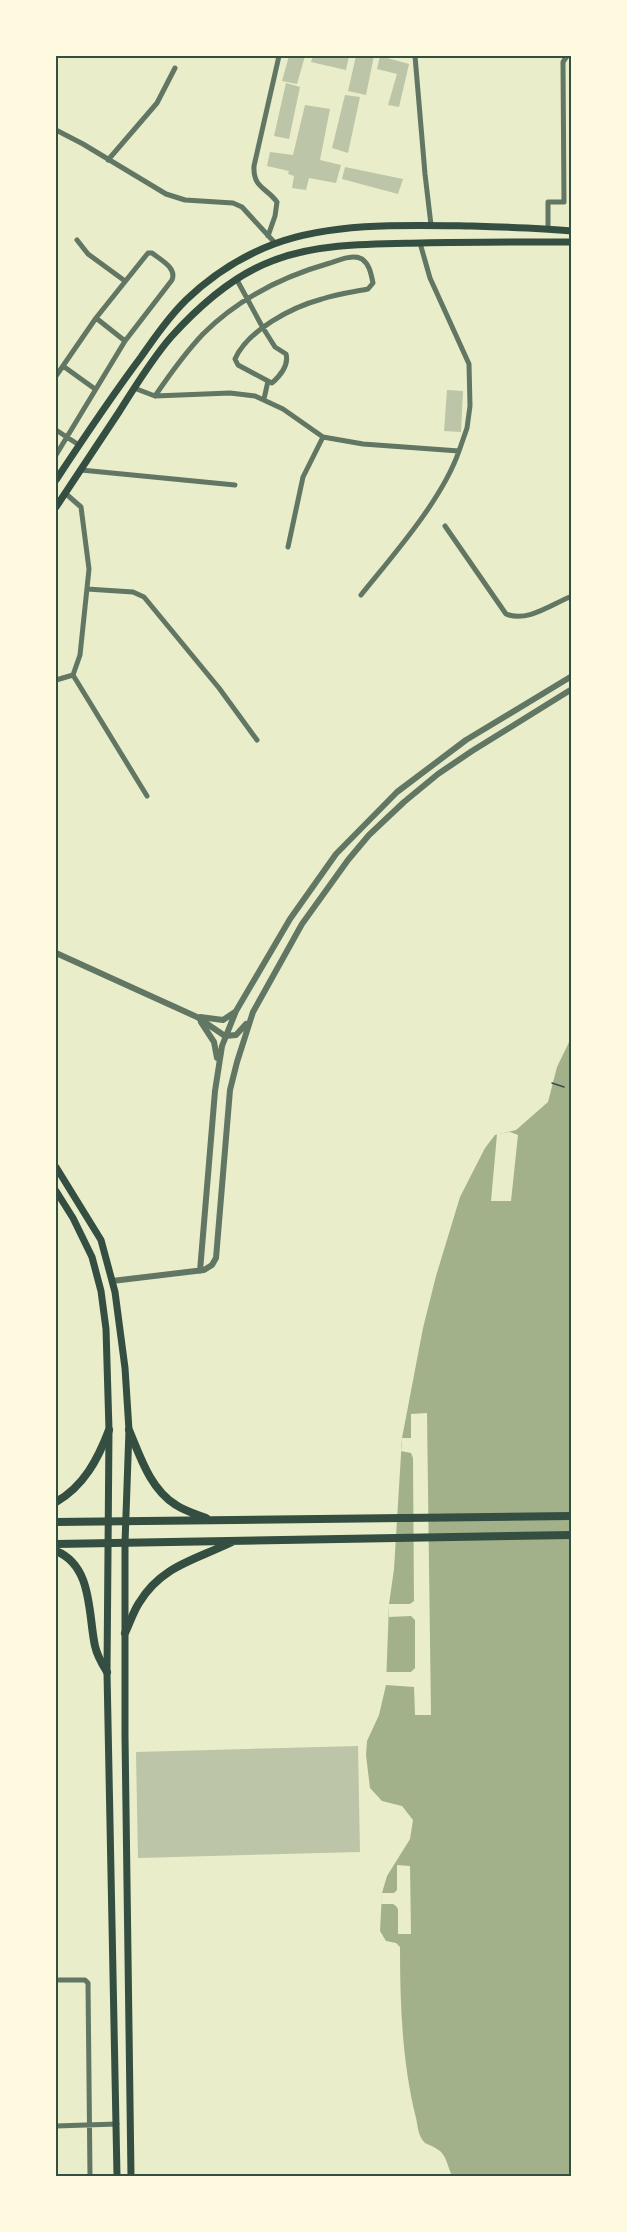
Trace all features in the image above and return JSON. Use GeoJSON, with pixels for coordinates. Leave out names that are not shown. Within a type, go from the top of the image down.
{"type":"FeatureCollection","features":[{"type":"Feature","properties":{"kind":"highway"},"geometry":{"type":"LineString","coordinates":[[56,1502],[67,1496],[85,1478],[109,1430]]}},
{"type":"Feature","properties":{"kind":"highway"},"geometry":{"type":"LineString","coordinates":[[129,1430],[150,1477],[162,1493],[176,1505],[209,1520]]}},
{"type":"Feature","properties":{"kind":"highway"},"geometry":{"type":"LineString","coordinates":[[56,1522],[572,1516]]}},
{"type":"Feature","properties":{"kind":"highway"},"geometry":{"type":"LineString","coordinates":[[56,1544],[572,1535]]}},
{"type":"Feature","properties":{"kind":"highway"},"geometry":{"type":"LineString","coordinates":[[125,1633],[137,1605],[156,1580],[177,1566],[235,1541]]}},
{"type":"Feature","properties":{"kind":"highway"},"geometry":{"type":"LineString","coordinates":[[56,1551],[68,1558],[84,1580],[96,1649],[107,1672]]}},
{"type":"Feature","properties":{"kind":"main road"},"geometry":{"type":"LineString","coordinates":[[56,480],[129,373],[186,300],[233,265],[275,243],[350,228],[431,225],[572,231]]}},
{"type":"Feature","properties":{"kind":"main road"},"geometry":{"type":"LineString","coordinates":[[56,507],[134,388],[176,332],[195,312],[237,279],[272,261],[297,253],[351,246],[572,242]]}},
{"type":"Feature","properties":{"kind":"main road"},"geometry":{"type":"LineString","coordinates":[[56,1167],[100,1240],[112,1281],[124,1368],[129,1430],[125,1633],[131,2176]]}},
{"type":"Feature","properties":{"kind":"main road"},"geometry":{"type":"LineString","coordinates":[[56,1191],[85,1241],[101,1291],[106,1340],[109,1430],[107,1672],[117,2176]]}},
{"type":"Feature","properties":{"kind":"street"},"geometry":{"type":"LineString","coordinates":[[268,236],[275,216],[276,202],[258,185],[254,175],[254,166],[279,56]]}},
{"type":"Feature","properties":{"kind":"street"},"geometry":{"type":"LineString","coordinates":[[415,56],[424,174],[431,225]]}},
{"type":"Feature","properties":{"kind":"street"},"geometry":{"type":"LineString","coordinates":[[548,229],[548,202],[564,202],[563,62],[567,56]]}},
{"type":"Feature","properties":{"kind":"street"},"geometry":{"type":"LineString","coordinates":[[108,160],[158,103],[175,69]]}},
{"type":"Feature","properties":{"kind":"street"},"geometry":{"type":"LineString","coordinates":[[56,130],[166,194],[185,200],[233,203],[242,207],[275,243]]}},
{"type":"Feature","properties":{"kind":"street"},"geometry":{"type":"LineString","coordinates":[[77,240],[88,254],[125,281]]}},
{"type":"Feature","properties":{"kind":"street"},"geometry":{"type":"LineString","coordinates":[[361,595],[409,537],[440,489],[459,451],[467,428],[470,406],[469,364],[430,278],[420,243]]}},
{"type":"Feature","properties":{"kind":"street"},"geometry":{"type":"LineString","coordinates":[[350,258],[351,246]]}},
{"type":"Feature","properties":{"kind":"street"},"geometry":{"type":"LineString","coordinates":[[56,376],[96,318],[148,253],[152,253],[174,271],[175,276],[124,341],[56,455]]}},
{"type":"Feature","properties":{"kind":"street"},"geometry":{"type":"LineString","coordinates":[[155,396],[178,362],[225,315],[248,299],[303,270],[350,258],[363,260],[370,269],[373,283],[368,289],[322,299],[272,321],[263,328],[240,348],[235,359],[238,365],[272,382],[278,377],[287,359],[286,354],[275,347],[263,328],[248,299],[237,279]]}},
{"type":"Feature","properties":{"kind":"street"},"geometry":{"type":"LineString","coordinates":[[96,318],[124,341]]}},
{"type":"Feature","properties":{"kind":"street"},"geometry":{"type":"LineString","coordinates":[[63,366],[95,389]]}},
{"type":"Feature","properties":{"kind":"street"},"geometry":{"type":"LineString","coordinates":[[264,399],[268,381]]}},
{"type":"Feature","properties":{"kind":"street"},"geometry":{"type":"LineString","coordinates":[[134,388],[155,396],[230,393],[264,399],[323,437],[363,444],[459,451]]}},
{"type":"Feature","properties":{"kind":"street"},"geometry":{"type":"LineString","coordinates":[[56,430],[79,445]]}},
{"type":"Feature","properties":{"kind":"street"},"geometry":{"type":"LineString","coordinates":[[288,547],[303,477],[323,437]]}},
{"type":"Feature","properties":{"kind":"street"},"geometry":{"type":"LineString","coordinates":[[81,470],[235,485]]}},
{"type":"Feature","properties":{"kind":"street"},"geometry":{"type":"LineString","coordinates":[[65,493],[81,507],[89,569],[80,655],[74,675],[147,796]]}},
{"type":"Feature","properties":{"kind":"street"},"geometry":{"type":"LineString","coordinates":[[445,526],[506,614],[515,618],[530,615],[572,596]]}},
{"type":"Feature","properties":{"kind":"street"},"geometry":{"type":"LineString","coordinates":[[87,589],[133,592],[144,597],[219,688],[257,740]]}},
{"type":"Feature","properties":{"kind":"street"},"geometry":{"type":"LineString","coordinates":[[56,680],[74,675]]}},
{"type":"Feature","properties":{"kind":"street"},"geometry":{"type":"LineString","coordinates":[[200,1270],[218,1066],[225,1036],[236,1011],[264,962],[304,898],[336,854],[372,815],[426,768],[466,740],[572,676]]}},
{"type":"Feature","properties":{"kind":"street"},"geometry":{"type":"LineString","coordinates":[[112,1281],[200,1270],[212,1265],[216,1258],[230,1090],[250,1019],[302,924],[348,860],[369,835],[438,774],[572,689]]}},
{"type":"Feature","properties":{"kind":"street"},"geometry":{"type":"LineString","coordinates":[[56,953],[197,1017],[225,1036],[236,1035],[250,1019]]}},
{"type":"Feature","properties":{"kind":"street"},"geometry":{"type":"LineString","coordinates":[[197,1017],[223,1020],[236,1011]]}},
{"type":"Feature","properties":{"kind":"street"},"geometry":{"type":"LineString","coordinates":[[197,1017],[214,1042],[218,1066]]}},
{"type":"Feature","properties":{"kind":"street"},"geometry":{"type":"LineString","coordinates":[[56,1980],[85,1980],[88,1983],[90,2176]]}},
{"type":"Feature","properties":{"kind":"street"},"geometry":{"type":"LineString","coordinates":[[56,2126],[117,2124]]}},
{"type":"Feature","properties":{"kind":"path"},"geometry":{"type":"LineString","coordinates":[[552,1083],[564,1087]]}},
{"type":"Feature","properties":{"kind":"shaded area"},"geometry":{"type":"Polygon","coordinates":[[[571,1038],[571,2176],[452,2176],[444,2155],[425,2143],[419,2131],[405,2054],[401,2011],[400,1947],[396,1943],[386,1941],[380,1931],[382,1893],[387,1876],[410,1839],[413,1820],[402,1806],[382,1801],[370,1788],[366,1755],[367,1741],[379,1715],[386,1685],[389,1604],[394,1569],[402,1438],[423,1328],[436,1276],[460,1197],[485,1148],[495,1135],[516,1130],[548,1102],[557,1067],[571,1038]]]}},
{"type":"Feature","properties":{"kind":"pier"},"geometry":{"type":"Polygon","coordinates":[[[510,1132],[518,1135],[511,1201],[491,1201],[497,1134],[510,1132]]]}},
{"type":"Feature","properties":{"kind":"pier"},"geometry":{"type":"Polygon","coordinates":[[[427,1413],[431,1715],[415,1715],[414,1687],[386,1685],[385,1672],[411,1672],[415,1668],[415,1620],[411,1616],[389,1617],[389,1604],[410,1604],[414,1601],[413,1458],[411,1453],[401,1451],[402,1438],[411,1438],[411,1414],[427,1413]]]}},
{"type":"Feature","properties":{"kind":"pier"},"geometry":{"type":"Polygon","coordinates":[[[397,1865],[410,1866],[411,1934],[398,1934],[396,1906],[381,1904],[382,1893],[394,1893],[397,1890],[397,1865]]]}},
{"type":"Feature","properties":{"kind":"building"},"geometry":{"type":"Polygon","coordinates":[[[289,56],[305,56],[297,84],[282,81],[289,56]]]}},
{"type":"Feature","properties":{"kind":"building"},"geometry":{"type":"Polygon","coordinates":[[[313,56],[349,56],[346,70],[311,62],[313,56]]]}},
{"type":"Feature","properties":{"kind":"building"},"geometry":{"type":"Polygon","coordinates":[[[356,56],[374,56],[366,95],[348,91],[356,56]]]}},
{"type":"Feature","properties":{"kind":"building"},"geometry":{"type":"Polygon","coordinates":[[[380,56],[409,64],[399,107],[388,105],[397,74],[377,69],[380,56]]]}},
{"type":"Feature","properties":{"kind":"building"},"geometry":{"type":"Polygon","coordinates":[[[286,83],[300,87],[289,139],[274,136],[286,83]]]}},
{"type":"Feature","properties":{"kind":"building"},"geometry":{"type":"Polygon","coordinates":[[[345,95],[360,97],[348,153],[332,148],[345,95]]]}},
{"type":"Feature","properties":{"kind":"building"},"geometry":{"type":"Polygon","coordinates":[[[305,105],[330,109],[320,160],[341,165],[336,183],[309,178],[306,190],[292,188],[294,176],[288,174],[289,171],[267,166],[270,152],[293,155],[305,105]]]}},
{"type":"Feature","properties":{"kind":"building"},"geometry":{"type":"Polygon","coordinates":[[[345,167],[403,179],[398,194],[342,179],[345,167]]]}},
{"type":"Feature","properties":{"kind":"building"},"geometry":{"type":"Polygon","coordinates":[[[447,390],[463,391],[461,432],[444,431],[447,390]]]}},
{"type":"Feature","properties":{"kind":"building"},"geometry":{"type":"Polygon","coordinates":[[[358,1746],[360,1852],[138,1858],[136,1752],[358,1746]]]}}]}
